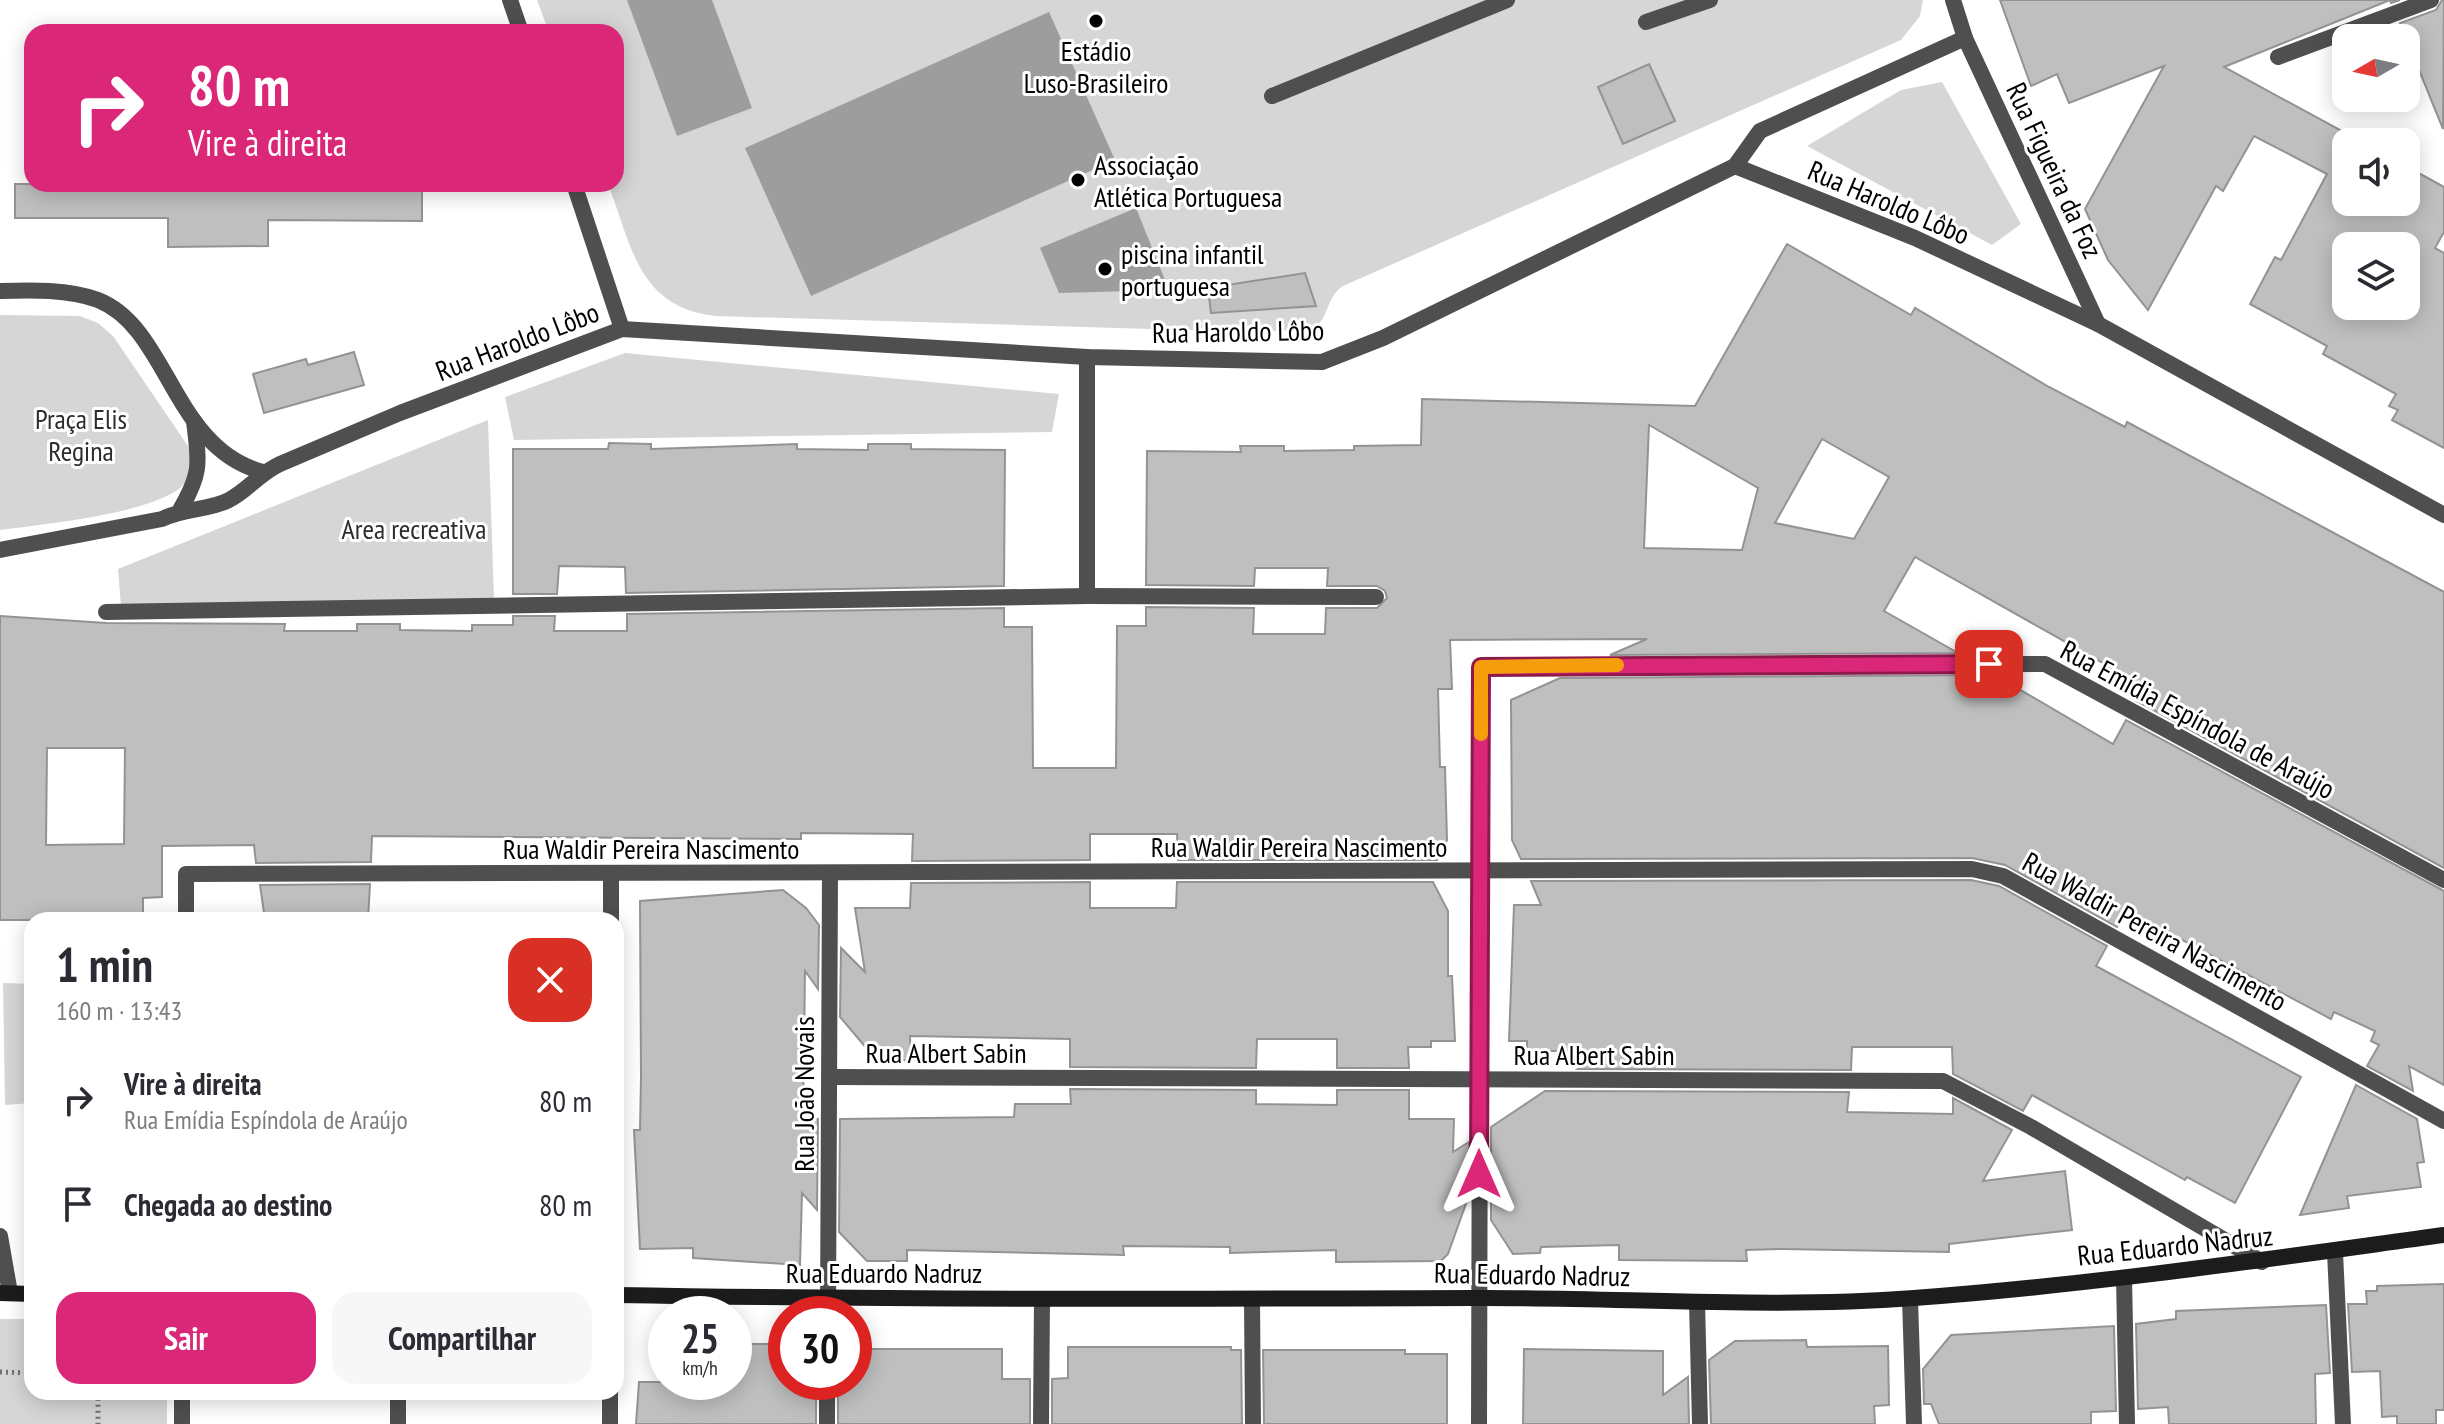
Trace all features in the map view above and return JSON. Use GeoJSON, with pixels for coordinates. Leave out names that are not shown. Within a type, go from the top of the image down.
{"type":"FeatureCollection","features":[{"type":"Feature","properties":{"kind":"street"},"geometry":{"type":"LineString","coordinates":[[510,0],[518,24]]}},
{"type":"Feature","properties":{"kind":"street"},"geometry":{"type":"LineString","coordinates":[[1272,96],[1507,0]]}},
{"type":"Feature","properties":{"kind":"street"},"geometry":{"type":"LineString","coordinates":[[1646,22],[1710,0]]}},
{"type":"Feature","properties":{"kind":"street","name":"Rua Figueira da Foz"},"geometry":{"type":"LineString","coordinates":[[1953,0],[1965,38],[2098,324]]}},
{"type":"Feature","properties":{"kind":"street"},"geometry":{"type":"LineString","coordinates":[[2278,57],[2431,0]]}},
{"type":"Feature","properties":{"kind":"street"},"geometry":{"type":"LineString","coordinates":[[1735,166],[1760,131],[1965,38]]}},
{"type":"Feature","properties":{"kind":"street","name":"Rua Haroldo Lôbo"},"geometry":{"type":"LineString","coordinates":[[0,550],[162,519],[180,510],[228,501],[263,472],[400,413],[622,329],[1087,357],[1322,362],[1383,338],[1735,166],[1915,238],[2098,324],[2444,515]]}},
{"type":"Feature","properties":{"kind":"street"},"geometry":{"type":"LineString","coordinates":[[577,192],[622,329]]}},
{"type":"Feature","properties":{"kind":"street"},"geometry":{"type":"LineString","coordinates":[[0,291],[73,294],[98,300],[124,315],[194,421],[222,455],[239,466],[263,472]]}},
{"type":"Feature","properties":{"kind":"street"},"geometry":{"type":"LineString","coordinates":[[1087,357],[1087,596]]}},
{"type":"Feature","properties":{"kind":"street"},"geometry":{"type":"LineString","coordinates":[[180,510],[197,481],[194,421]]}},
{"type":"Feature","properties":{"kind":"street"},"geometry":{"type":"LineString","coordinates":[[106,612],[1087,596],[1376,597]]}},
{"type":"Feature","properties":{"kind":"street","name":"Rua Emídia Espíndola de Araújo"},"geometry":{"type":"LineString","coordinates":[[1480,870],[1481,667],[2045,664],[2444,880]]}},
{"type":"Feature","properties":{"kind":"street","name":"Rua Waldir Pereira Nascimento"},"geometry":{"type":"LineString","coordinates":[[186,912],[186,874],[1972,869],[2003,876],[2444,1121]]}},
{"type":"Feature","properties":{"kind":"street"},"geometry":{"type":"LineString","coordinates":[[1479,1424],[1480,870]]}},
{"type":"Feature","properties":{"kind":"street"},"geometry":{"type":"LineString","coordinates":[[611,873],[611,912]]}},
{"type":"Feature","properties":{"kind":"street","name":"Rua João Novais"},"geometry":{"type":"LineString","coordinates":[[828,1296],[830,874]]}},
{"type":"Feature","properties":{"kind":"street","name":"Rua Albert Sabin"},"geometry":{"type":"LineString","coordinates":[[830,1077],[1943,1081],[2031,1127],[2262,1262]]}},
{"type":"Feature","properties":{"kind":"street","name":"Rua Eduardo Nadruz"},"geometry":{"type":"LineString","coordinates":[[872,1305],[1042,1299],[1479,1298],[1697,1302],[1910,1299],[2262,1262],[2444,1235]]}},
{"type":"Feature","properties":{"kind":"street"},"geometry":{"type":"LineString","coordinates":[[0,1236],[5,1293]]}},
{"type":"Feature","properties":{"kind":"street"},"geometry":{"type":"LineString","coordinates":[[2335,1252],[2343,1424]]}},
{"type":"Feature","properties":{"kind":"street"},"geometry":{"type":"LineString","coordinates":[[2124,1278],[2127,1424]]}},
{"type":"Feature","properties":{"kind":"street","name":"Rua Eduardo Nadruz"},"geometry":{"type":"LineString","coordinates":[[624,1295],[768,1303]]}},
{"type":"Feature","properties":{"kind":"street"},"geometry":{"type":"LineString","coordinates":[[1041,1424],[1042,1299]]}},
{"type":"Feature","properties":{"kind":"street"},"geometry":{"type":"LineString","coordinates":[[1252,1299],[1253,1424]]}},
{"type":"Feature","properties":{"kind":"street"},"geometry":{"type":"LineString","coordinates":[[1910,1299],[1914,1424]]}},
{"type":"Feature","properties":{"kind":"street"},"geometry":{"type":"LineString","coordinates":[[1697,1302],[1700,1424]]}},
{"type":"Feature","properties":{"kind":"street"},"geometry":{"type":"LineString","coordinates":[[182,1400],[182,1424]]}},
{"type":"Feature","properties":{"kind":"street"},"geometry":{"type":"LineString","coordinates":[[398,1400],[398,1424]]}},
{"type":"Feature","properties":{"kind":"street"},"geometry":{"type":"LineString","coordinates":[[610,1400],[610,1424]]}},
{"type":"Feature","properties":{"kind":"street"},"geometry":{"type":"LineString","coordinates":[[827,1400],[827,1424]]}},
{"type":"Feature","properties":{"kind":"path"},"geometry":{"type":"LineString","coordinates":[[0,1372],[24,1373]]}},
{"type":"Feature","properties":{"kind":"path"},"geometry":{"type":"LineString","coordinates":[[98,1400],[98,1424]]}},
{"type":"Feature","properties":{"kind":"green space","name":"Associação Atlética Portuguesa"},"geometry":{"type":"Polygon","coordinates":[[[537,0],[1923,0],[1920,16],[1901,40],[1343,286],[1334,295],[1323,319],[1314,329],[1254,332],[716,316],[690,311],[670,301],[654,287],[642,270],[611,192],[624,192],[624,24],[546,24],[537,0]]]}},
{"type":"Feature","properties":{"kind":"green space"},"geometry":{"type":"Polygon","coordinates":[[[1942,82],[2021,224],[1992,245],[1807,146],[1901,90],[1942,82]]]}},
{"type":"Feature","properties":{"kind":"green space","name":"Praça Elis Regina"},"geometry":{"type":"Polygon","coordinates":[[[0,315],[80,316],[98,323],[113,336],[188,446],[189,471],[181,487],[159,499],[115,512],[0,530],[0,315]]]}},
{"type":"Feature","properties":{"kind":"green space"},"geometry":{"type":"Polygon","coordinates":[[[625,353],[1059,394],[1052,432],[514,440],[505,397],[625,353]]]}},
{"type":"Feature","properties":{"kind":"green space","name":"Area recreativa"},"geometry":{"type":"Polygon","coordinates":[[[488,420],[494,599],[121,606],[118,569],[488,420]]]}},
{"type":"Feature","properties":{"kind":"green space"},"geometry":{"type":"Polygon","coordinates":[[[3,983],[24,984],[24,1104],[5,1105],[3,983]]]}},
{"type":"Feature","properties":{"kind":"green space"},"geometry":{"type":"Polygon","coordinates":[[[0,1319],[24,1319],[24,1400],[167,1400],[167,1424],[0,1424],[0,1319]]]}},
{"type":"Feature","properties":{"kind":"shaded area"},"geometry":{"type":"Polygon","coordinates":[[[627,0],[712,0],[752,108],[677,136],[627,0]]]}},
{"type":"Feature","properties":{"kind":"shaded area"},"geometry":{"type":"Polygon","coordinates":[[[1049,12],[1115,160],[811,296],[745,148],[1049,12]]]}},
{"type":"Feature","properties":{"kind":"shaded area","name":"piscina infantil portuguesa"},"geometry":{"type":"Polygon","coordinates":[[[1136,208],[1169,290],[1059,293],[1040,248],[1136,208]]]}},
{"type":"Feature","properties":{"kind":"building"},"geometry":{"type":"Polygon","coordinates":[[[2000,0],[2390,0],[2224,67],[2336,128],[2332,128],[2332,216],[2420,216],[2420,174],[2444,187],[2444,232],[2435,248],[2444,253],[2444,448],[2392,420],[2398,410],[2389,406],[2396,394],[2323,354],[2327,346],[2250,304],[2275,257],[2281,260],[2327,174],[2254,136],[2223,191],[2216,186],[2148,310],[2108,260],[2085,209],[2164,66],[2069,103],[2057,74],[2031,86],[2000,0]]]}},
{"type":"Feature","properties":{"kind":"building"},"geometry":{"type":"Polygon","coordinates":[[[2444,0],[2443,129],[2420,72],[2420,24],[2400,23],[2436,10],[2444,0]]]}},
{"type":"Feature","properties":{"kind":"building"},"geometry":{"type":"Polygon","coordinates":[[[1649,64],[1675,121],[1623,144],[1598,87],[1649,64]]]}},
{"type":"Feature","properties":{"kind":"building"},"geometry":{"type":"Polygon","coordinates":[[[15,184],[24,184],[24,192],[422,192],[422,221],[268,220],[268,246],[168,247],[168,218],[15,218],[15,184]]]}},
{"type":"Feature","properties":{"kind":"building"},"geometry":{"type":"Polygon","coordinates":[[[1787,244],[1911,315],[1915,308],[2049,387],[2125,427],[2127,422],[2444,592],[2444,868],[2137,701],[2145,687],[1915,557],[1884,611],[1958,653],[1610,655],[1647,639],[1450,640],[1452,689],[1438,689],[1440,767],[1445,767],[1447,840],[1437,860],[1178,860],[1177,834],[1090,834],[1090,860],[912,861],[913,834],[801,833],[801,839],[372,836],[371,862],[256,863],[254,845],[162,846],[162,897],[143,898],[143,912],[24,912],[24,920],[0,920],[0,616],[106,623],[285,624],[284,631],[357,631],[357,624],[400,624],[400,630],[472,631],[472,625],[513,625],[513,616],[555,616],[554,631],[627,631],[627,614],[1004,608],[1004,627],[1032,627],[1033,768],[1116,768],[1117,626],[1146,626],[1146,607],[1254,608],[1253,634],[1325,634],[1326,608],[1377,608],[1387,598],[1385,591],[1377,586],[1327,586],[1328,568],[1255,568],[1254,586],[1146,585],[1147,451],[1241,452],[1240,446],[1284,446],[1284,451],[1354,450],[1354,446],[1421,445],[1422,399],[1695,406],[1787,244]],[[1649,425],[1644,548],[1742,550],[1758,488],[1649,425]],[[1822,439],[1775,523],[1854,539],[1889,477],[1822,439]],[[47,748],[46,845],[124,844],[125,748],[47,748]]]}},
{"type":"Feature","properties":{"kind":"building"},"geometry":{"type":"Polygon","coordinates":[[[1305,273],[1316,306],[1211,313],[1208,288],[1305,273]]]}},
{"type":"Feature","properties":{"kind":"building"},"geometry":{"type":"Polygon","coordinates":[[[354,352],[364,385],[264,413],[253,374],[306,359],[308,365],[354,352]]]}},
{"type":"Feature","properties":{"kind":"building"},"geometry":{"type":"Polygon","coordinates":[[[609,443],[651,444],[651,449],[797,444],[797,449],[868,450],[868,444],[911,444],[911,449],[1005,450],[1004,586],[626,593],[625,567],[559,566],[557,594],[513,594],[513,449],[608,449],[609,443]]]}},
{"type":"Feature","properties":{"kind":"building"},"geometry":{"type":"Polygon","coordinates":[[[1995,675],[2113,744],[2126,720],[2444,891],[2444,1085],[2409,1066],[2413,1091],[2367,1066],[2379,1045],[2371,1041],[2375,1031],[2334,1012],[2331,1019],[2126,910],[2117,927],[2005,865],[1972,858],[1521,859],[1512,840],[1511,700],[1560,678],[1995,675]]]}},
{"type":"Feature","properties":{"kind":"building"},"geometry":{"type":"Polygon","coordinates":[[[1971,880],[1999,886],[2107,946],[2096,966],[2301,1077],[2235,1203],[2187,1177],[2185,1180],[2032,1095],[2023,1111],[1953,1074],[1952,1047],[1852,1047],[1851,1070],[1578,1069],[1604,1051],[1527,1051],[1527,1041],[1509,1041],[1514,905],[1541,905],[1531,881],[1971,880]]]}},
{"type":"Feature","properties":{"kind":"building"},"geometry":{"type":"Polygon","coordinates":[[[1090,882],[1090,908],[1176,908],[1177,882],[1433,882],[1448,911],[1448,976],[1452,976],[1455,1041],[1431,1041],[1431,1047],[1408,1047],[1409,1068],[1337,1068],[1337,1039],[1257,1039],[1256,1068],[1070,1067],[1070,1039],[910,1036],[911,1062],[868,1050],[840,1017],[841,948],[865,972],[855,908],[910,908],[911,883],[1090,882]]]}},
{"type":"Feature","properties":{"kind":"building"},"geometry":{"type":"Polygon","coordinates":[[[370,884],[368,912],[264,912],[260,885],[370,884]]]}},
{"type":"Feature","properties":{"kind":"building"},"geometry":{"type":"Polygon","coordinates":[[[783,890],[806,908],[819,925],[818,989],[805,971],[803,1119],[818,1119],[817,1210],[802,1193],[800,1265],[693,1258],[693,1248],[640,1249],[634,1130],[640,1130],[640,901],[783,890]]]}},
{"type":"Feature","properties":{"kind":"building"},"geometry":{"type":"Polygon","coordinates":[[[2356,1085],[2417,1119],[2424,1162],[2417,1163],[2421,1187],[2347,1196],[2349,1208],[2300,1215],[2356,1085]]]}},
{"type":"Feature","properties":{"kind":"building"},"geometry":{"type":"Polygon","coordinates":[[[1070,1089],[1256,1090],[1256,1104],[1337,1105],[1337,1090],[1409,1090],[1409,1119],[1454,1119],[1453,1152],[1469,1142],[1469,1195],[1448,1254],[1441,1261],[1336,1262],[1336,1250],[1230,1253],[1230,1247],[1123,1246],[1124,1255],[907,1250],[907,1261],[867,1261],[839,1232],[840,1119],[1014,1117],[1015,1104],[1071,1104],[1070,1089]]]}},
{"type":"Feature","properties":{"kind":"building"},"geometry":{"type":"Polygon","coordinates":[[[1545,1091],[1849,1092],[1847,1112],[1953,1114],[1953,1098],[2012,1130],[1983,1181],[2065,1171],[2072,1230],[1949,1244],[1949,1252],[1746,1250],[1747,1261],[1619,1260],[1619,1245],[1541,1247],[1540,1253],[1513,1254],[1491,1220],[1491,1127],[1545,1091]]]}},
{"type":"Feature","properties":{"kind":"building"},"geometry":{"type":"Polygon","coordinates":[[[2444,1284],[2444,1410],[2436,1410],[2436,1424],[2397,1424],[2397,1416],[2382,1417],[2380,1371],[2352,1372],[2348,1304],[2367,1304],[2366,1291],[2377,1291],[2377,1286],[2444,1284]]]}},
{"type":"Feature","properties":{"kind":"building"},"geometry":{"type":"Polygon","coordinates":[[[2326,1305],[2330,1373],[2315,1374],[2316,1424],[2169,1424],[2168,1407],[2138,1409],[2136,1324],[2176,1319],[2176,1311],[2326,1305]]]}},
{"type":"Feature","properties":{"kind":"building"},"geometry":{"type":"Polygon","coordinates":[[[2114,1326],[2116,1411],[2091,1412],[2091,1424],[1939,1424],[1931,1404],[1924,1404],[1923,1369],[1951,1335],[2114,1326]]]}},
{"type":"Feature","properties":{"kind":"building"},"geometry":{"type":"Polygon","coordinates":[[[1806,1340],[1807,1347],[1888,1346],[1889,1405],[1874,1406],[1875,1424],[1711,1424],[1709,1360],[1735,1341],[1806,1340]]]}},
{"type":"Feature","properties":{"kind":"building"},"geometry":{"type":"Polygon","coordinates":[[[752,1344],[768,1344],[768,1400],[816,1400],[816,1424],[636,1424],[639,1382],[648,1382],[648,1400],[752,1400],[752,1344]]]}},
{"type":"Feature","properties":{"kind":"building"},"geometry":{"type":"Polygon","coordinates":[[[1068,1347],[1231,1347],[1231,1350],[1241,1350],[1242,1424],[1052,1424],[1052,1379],[1068,1378],[1068,1347]]]}},
{"type":"Feature","properties":{"kind":"building"},"geometry":{"type":"Polygon","coordinates":[[[872,1349],[1002,1349],[1002,1379],[1030,1379],[1030,1424],[838,1424],[838,1400],[872,1400],[872,1349]]]}},
{"type":"Feature","properties":{"kind":"building"},"geometry":{"type":"Polygon","coordinates":[[[1524,1349],[1663,1351],[1663,1395],[1688,1377],[1689,1424],[1523,1424],[1524,1349]]]}},
{"type":"Feature","properties":{"kind":"building"},"geometry":{"type":"Polygon","coordinates":[[[1263,1350],[1405,1350],[1405,1354],[1447,1354],[1447,1424],[1264,1424],[1263,1350]]]}},
{"type":"Feature","properties":{"kind":"slow traffic"},"geometry":{"type":"LineString","coordinates":[[1481,734],[1481,667],[1617,665]]}},
{"type":"Feature","properties":{"kind":"place","name":"Estádio Luso-Brasileiro"},"geometry":{"type":"Point","coordinates":[1096,21]}},
{"type":"Feature","properties":{"kind":"place","name":"Associação Atlética Portuguesa"},"geometry":{"type":"Point","coordinates":[1078,180]}},
{"type":"Feature","properties":{"kind":"place","name":"piscina infantil portuguesa"},"geometry":{"type":"Point","coordinates":[1105,269]}},
{"type":"Feature","properties":{"kind":"route"},"geometry":{"type":"LineString","coordinates":[[1479,1174],[1481,667],[1989,664]]}}]}
